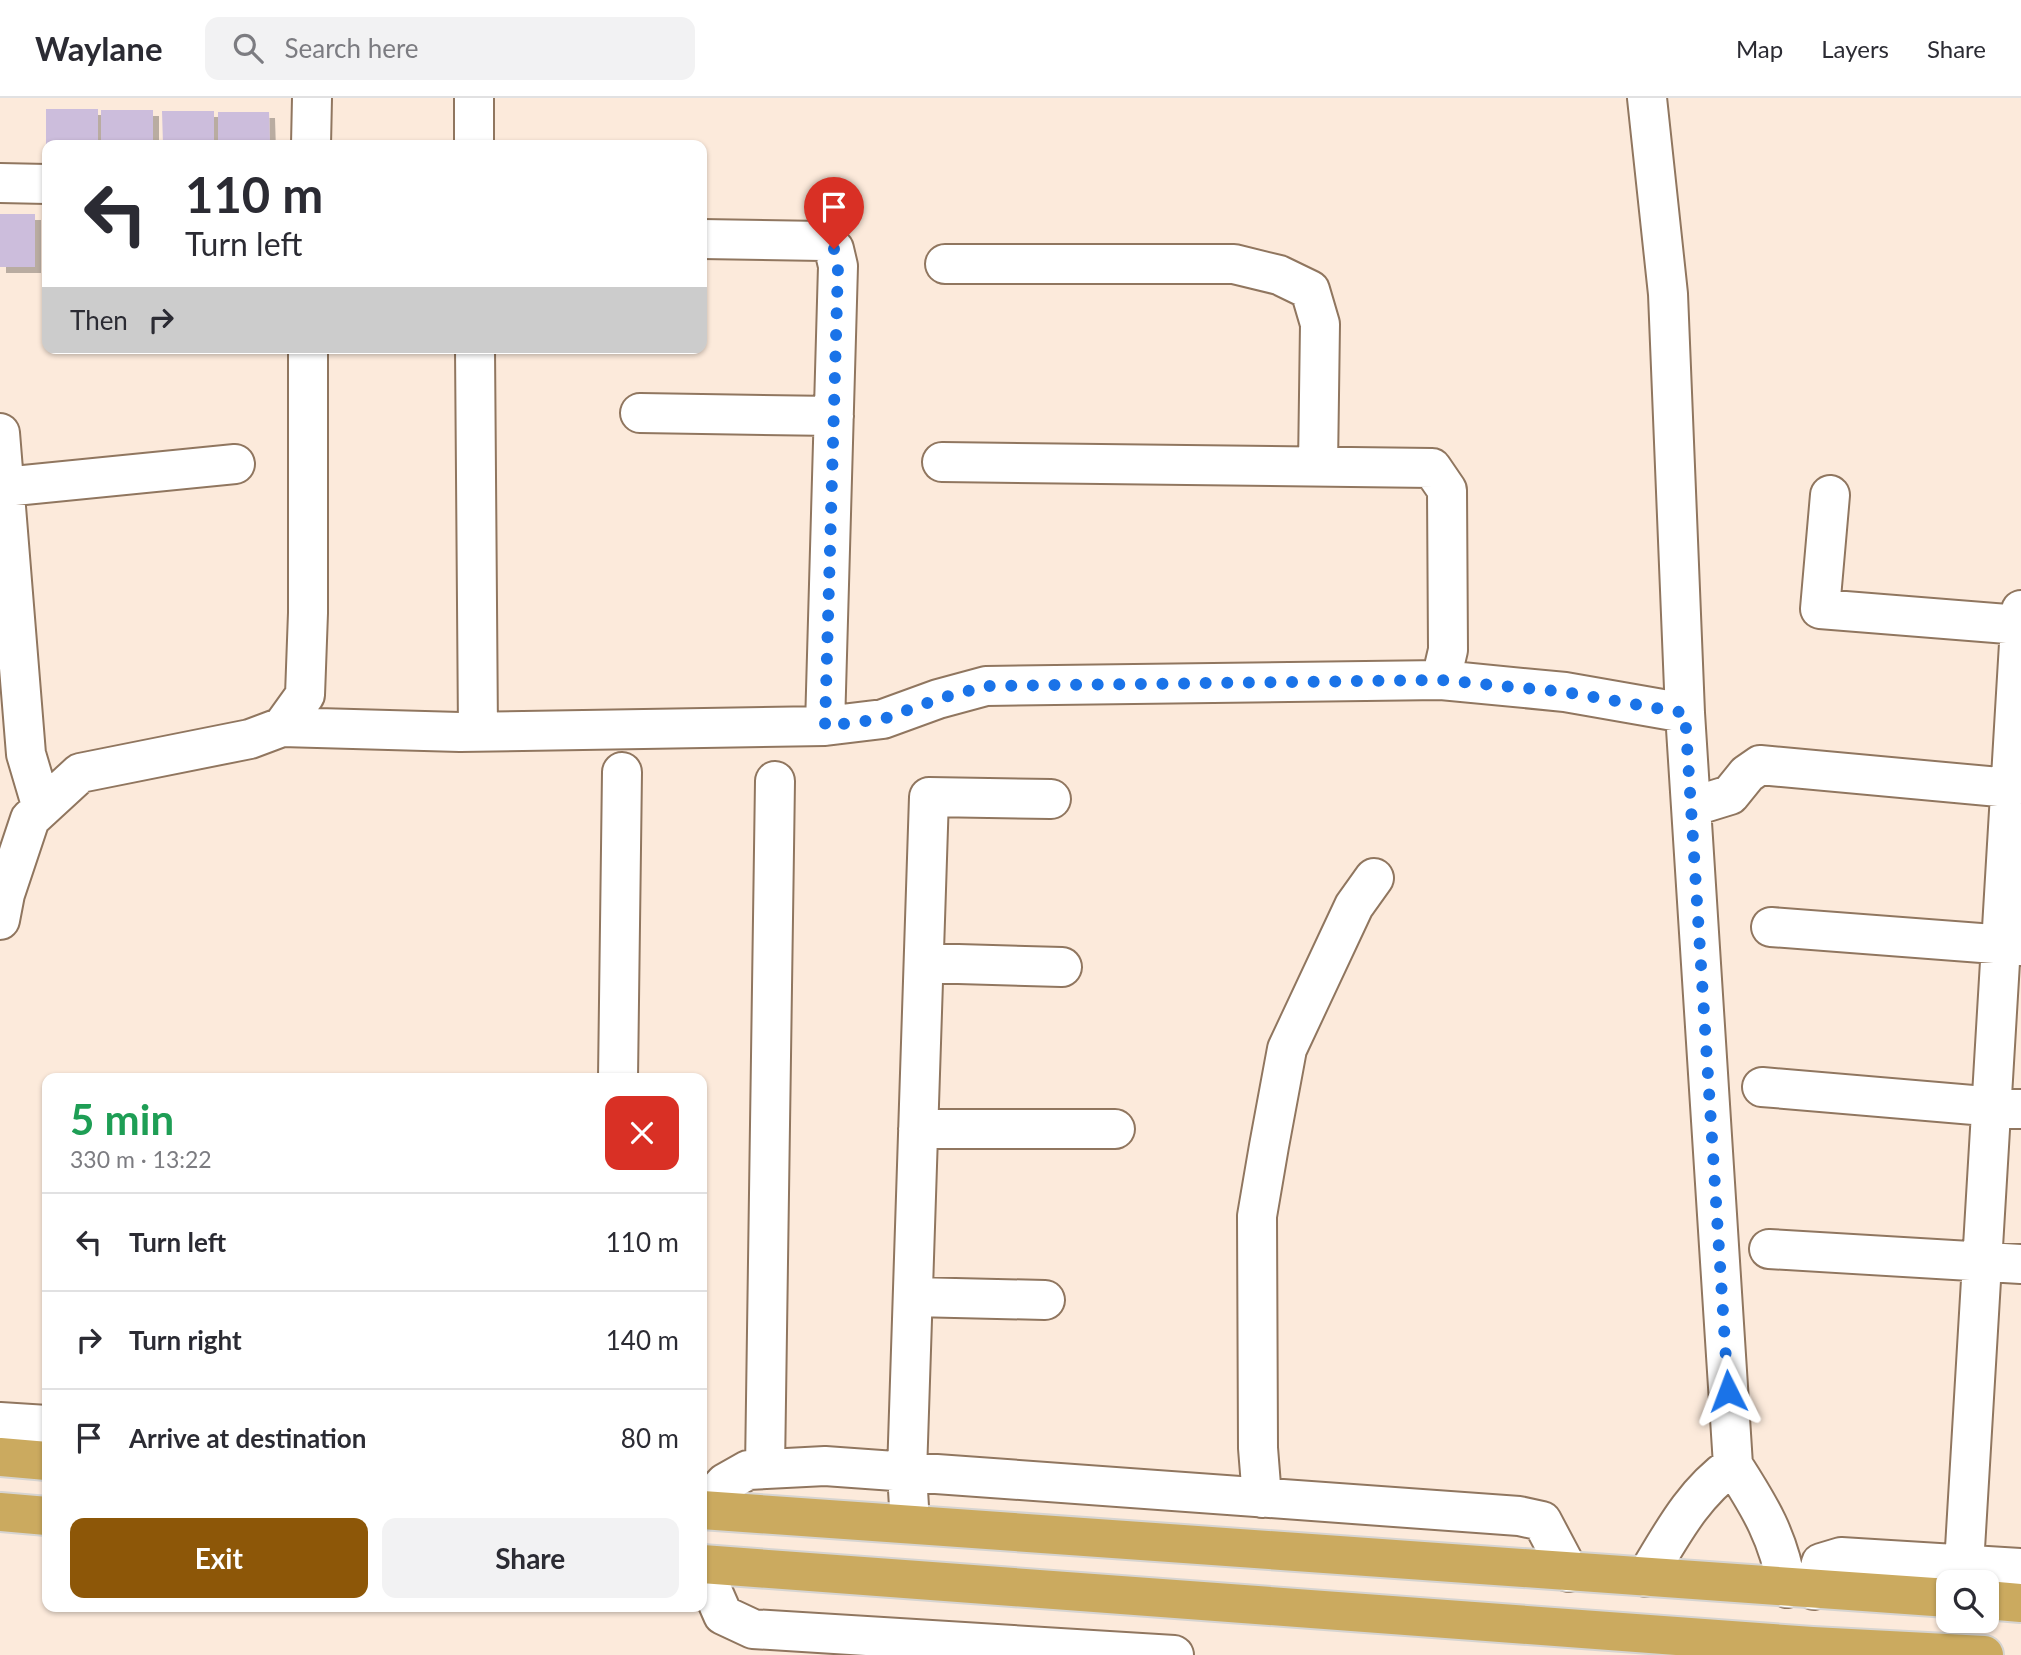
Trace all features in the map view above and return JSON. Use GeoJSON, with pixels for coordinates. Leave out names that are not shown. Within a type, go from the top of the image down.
{"type":"FeatureCollection","features":[{"type":"Feature","properties":{"kind":"highway"},"geometry":{"type":"LineString","coordinates":[[0,1457],[42,1461]]}},
{"type":"Feature","properties":{"kind":"highway"},"geometry":{"type":"LineString","coordinates":[[707,1509],[1800,1589],[1906,1595],[1936,1587]]}},
{"type":"Feature","properties":{"kind":"highway"},"geometry":{"type":"LineString","coordinates":[[0,1512],[42,1516]]}},
{"type":"Feature","properties":{"kind":"highway"},"geometry":{"type":"LineString","coordinates":[[707,1566],[1811,1651],[1905,1651],[1984,1655]]}},
{"type":"Feature","properties":{"kind":"highway"},"geometry":{"type":"LineString","coordinates":[[1999,1601],[2021,1602]]}},
{"type":"Feature","properties":{"kind":"street"},"geometry":{"type":"LineString","coordinates":[[311,140],[312,98]]}},
{"type":"Feature","properties":{"kind":"street"},"geometry":{"type":"LineString","coordinates":[[474,98],[474,140]]}},
{"type":"Feature","properties":{"kind":"street"},"geometry":{"type":"LineString","coordinates":[[1647,98],[1668,293],[1685,713],[1732,1465],[1762,1509],[1800,1589],[1821,1563],[1841,1557],[1936,1577]]}},
{"type":"Feature","properties":{"kind":"street"},"geometry":{"type":"LineString","coordinates":[[0,183],[42,184]]}},
{"type":"Feature","properties":{"kind":"street"},"geometry":{"type":"LineString","coordinates":[[707,239],[824,241],[834,249],[838,266],[825,726]]}},
{"type":"Feature","properties":{"kind":"street"},"geometry":{"type":"LineString","coordinates":[[945,264],[1234,264],[1279,275],[1310,290],[1320,324],[1318,466]]}},
{"type":"Feature","properties":{"kind":"street"},"geometry":{"type":"LineString","coordinates":[[282,727],[305,695],[308,613],[308,354]]}},
{"type":"Feature","properties":{"kind":"street"},"geometry":{"type":"LineString","coordinates":[[475,354],[478,731]]}},
{"type":"Feature","properties":{"kind":"street"},"geometry":{"type":"LineString","coordinates":[[640,413],[834,416]]}},
{"type":"Feature","properties":{"kind":"street"},"geometry":{"type":"LineString","coordinates":[[0,433],[5,486],[5,561],[26,754],[42,808]]}},
{"type":"Feature","properties":{"kind":"street"},"geometry":{"type":"LineString","coordinates":[[942,462],[1432,468],[1447,490],[1448,650],[1441,680]]}},
{"type":"Feature","properties":{"kind":"street"},"geometry":{"type":"LineString","coordinates":[[5,486],[235,464]]}},
{"type":"Feature","properties":{"kind":"street"},"geometry":{"type":"LineString","coordinates":[[1830,495],[1820,609],[2020,641]]}},
{"type":"Feature","properties":{"kind":"street"},"geometry":{"type":"LineString","coordinates":[[1957,1570],[1981,1261],[2006,1108],[2011,946],[2010,789],[2021,610]]}},
{"type":"Feature","properties":{"kind":"street"},"geometry":{"type":"LineString","coordinates":[[2,902],[30,819],[80,773],[250,739],[282,727],[478,731],[825,726],[883,719],[938,699],[986,686],[1441,680],[1565,692],[1685,713]]}},
{"type":"Feature","properties":{"kind":"street"},"geometry":{"type":"LineString","coordinates":[[1691,807],[1730,795],[1747,774],[1760,765],[2010,789]]}},
{"type":"Feature","properties":{"kind":"street"},"geometry":{"type":"LineString","coordinates":[[618,1073],[622,772]]}},
{"type":"Feature","properties":{"kind":"street"},"geometry":{"type":"LineString","coordinates":[[765,1469],[775,781]]}},
{"type":"Feature","properties":{"kind":"street"},"geometry":{"type":"LineString","coordinates":[[910,1524],[907,1473],[929,797],[1051,799]]}},
{"type":"Feature","properties":{"kind":"street"},"geometry":{"type":"LineString","coordinates":[[1262,1498],[1258,1448],[1257,1216],[1267,1157],[1287,1049],[1354,906],[1374,878]]}},
{"type":"Feature","properties":{"kind":"street"},"geometry":{"type":"LineString","coordinates":[[1771,927],[2011,946]]}},
{"type":"Feature","properties":{"kind":"street"},"geometry":{"type":"LineString","coordinates":[[924,963],[1062,967]]}},
{"type":"Feature","properties":{"kind":"street"},"geometry":{"type":"LineString","coordinates":[[1762,1087],[2006,1108]]}},
{"type":"Feature","properties":{"kind":"street"},"geometry":{"type":"LineString","coordinates":[[918,1129],[1115,1129]]}},
{"type":"Feature","properties":{"kind":"street"},"geometry":{"type":"LineString","coordinates":[[1769,1249],[2021,1264]]}},
{"type":"Feature","properties":{"kind":"street"},"geometry":{"type":"LineString","coordinates":[[913,1297],[1045,1300]]}},
{"type":"Feature","properties":{"kind":"street"},"geometry":{"type":"LineString","coordinates":[[0,1422],[42,1425]]}},
{"type":"Feature","properties":{"kind":"street"},"geometry":{"type":"LineString","coordinates":[[1646,1577],[1690,1507],[1710,1481],[1732,1465]]}},
{"type":"Feature","properties":{"kind":"street"},"geometry":{"type":"LineString","coordinates":[[707,1503],[725,1483],[748,1470],[825,1466],[1519,1516],[1542,1521],[1569,1572]]}},
{"type":"Feature","properties":{"kind":"street"},"geometry":{"type":"LineString","coordinates":[[1999,1572],[2021,1568]]}},
{"type":"Feature","properties":{"kind":"street"},"geometry":{"type":"LineString","coordinates":[[707,1578],[723,1615],[753,1629],[1174,1655]]}},
{"type":"Feature","properties":{"kind":"building"},"geometry":{"type":"Polygon","coordinates":[[[46,109],[98,109],[98,140],[46,140],[46,109]]]}},
{"type":"Feature","properties":{"kind":"building"},"geometry":{"type":"Polygon","coordinates":[[[101,110],[153,110],[153,140],[101,140],[101,110]]]}},
{"type":"Feature","properties":{"kind":"building"},"geometry":{"type":"Polygon","coordinates":[[[162,111],[214,111],[214,140],[163,140],[162,111]]]}},
{"type":"Feature","properties":{"kind":"building"},"geometry":{"type":"Polygon","coordinates":[[[218,112],[269,112],[270,140],[218,140],[218,112]]]}},
{"type":"Feature","properties":{"kind":"building"},"geometry":{"type":"Polygon","coordinates":[[[0,214],[35,214],[35,267],[0,267],[0,214]]]}},
{"type":"Feature","properties":{"kind":"route"},"geometry":{"type":"LineString","coordinates":[[834,249],[838,266],[825,726],[883,719],[938,699],[986,686],[1441,680],[1565,692],[1685,713],[1728,1391]]}}]}
